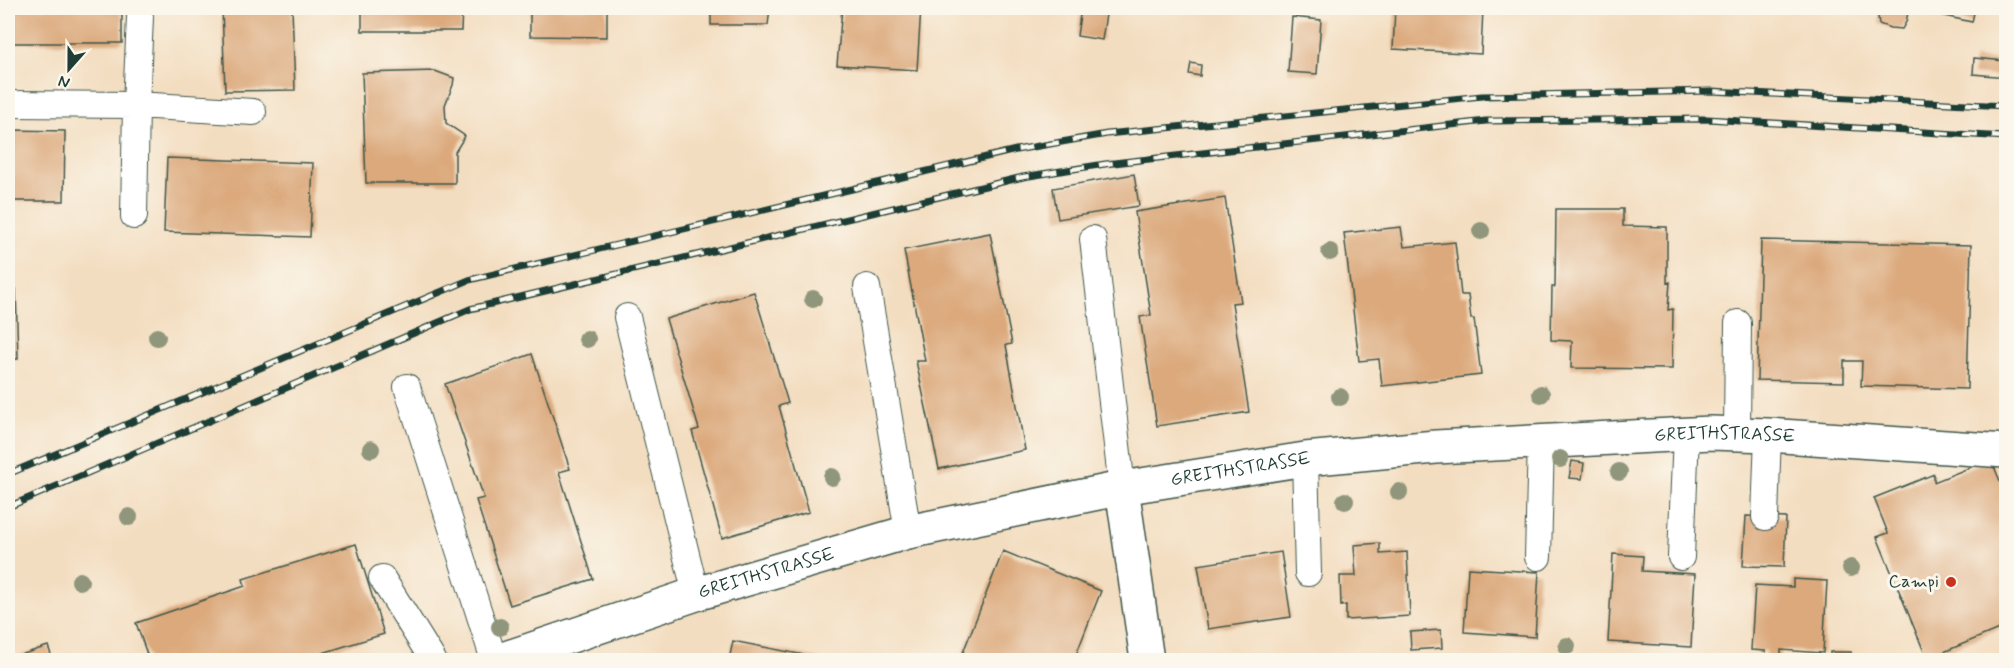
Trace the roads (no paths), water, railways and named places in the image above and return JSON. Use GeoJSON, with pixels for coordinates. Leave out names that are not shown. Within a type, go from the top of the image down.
{"type":"FeatureCollection","features":[{"type":"Feature","properties":{"kind":"street","name":"GREITHSTRASSE"},"geometry":{"type":"LineString","coordinates":[[500,660],[696,594],[908,532],[1122,488],[1305,459],[1541,440],[1686,434],[1753,434],[2007,451]]}},
{"type":"Feature","properties":{"kind":"street"},"geometry":{"type":"LineString","coordinates":[[1122,488],[1147,660]]}},
{"type":"Feature","properties":{"kind":"lane"},"geometry":{"type":"LineString","coordinates":[[134,216],[140,16]]}},
{"type":"Feature","properties":{"kind":"lane"},"geometry":{"type":"LineString","coordinates":[[8,104],[136,105],[253,112]]}},
{"type":"Feature","properties":{"kind":"lane"},"geometry":{"type":"LineString","coordinates":[[1093,239],[1122,488]]}},
{"type":"Feature","properties":{"kind":"lane"},"geometry":{"type":"LineString","coordinates":[[867,287],[908,532]]}},
{"type":"Feature","properties":{"kind":"lane"},"geometry":{"type":"LineString","coordinates":[[627,316],[696,594]]}},
{"type":"Feature","properties":{"kind":"lane"},"geometry":{"type":"LineString","coordinates":[[1737,323],[1765,517]]}},
{"type":"Feature","properties":{"kind":"lane"},"geometry":{"type":"LineString","coordinates":[[407,387],[494,660]]}},
{"type":"Feature","properties":{"kind":"lane"},"geometry":{"type":"LineString","coordinates":[[1681,556],[1686,434]]}},
{"type":"Feature","properties":{"kind":"lane"},"geometry":{"type":"LineString","coordinates":[[1538,557],[1541,440]]}},
{"type":"Feature","properties":{"kind":"lane"},"geometry":{"type":"LineString","coordinates":[[1305,459],[1308,573]]}},
{"type":"Feature","properties":{"kind":"lane"},"geometry":{"type":"LineString","coordinates":[[382,578],[433,660]]}},
{"type":"Feature","properties":{"kind":"railway"},"geometry":{"type":"LineString","coordinates":[[8,474],[469,280],[1016,150],[1107,134],[1482,96],[1711,91],[2006,106]]}},
{"type":"Feature","properties":{"kind":"railway"},"geometry":{"type":"LineString","coordinates":[[8,507],[470,309],[1023,177],[1105,164],[1486,121],[1707,119],[2006,137]]}},
{"type":"Feature","properties":{"kind":"place","name":"Campi"},"geometry":{"type":"Point","coordinates":[1951,582]}}]}
